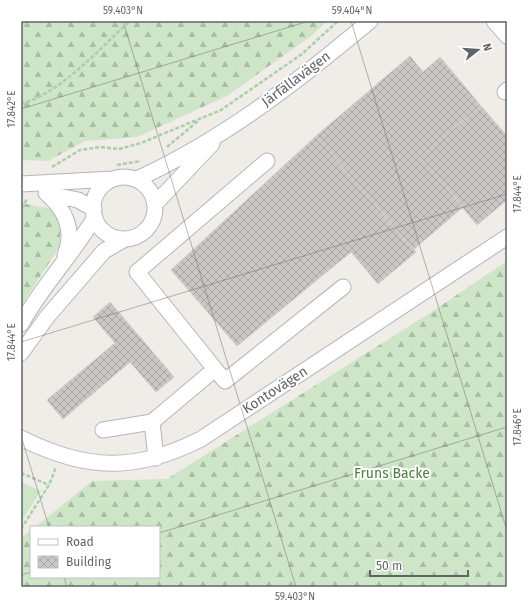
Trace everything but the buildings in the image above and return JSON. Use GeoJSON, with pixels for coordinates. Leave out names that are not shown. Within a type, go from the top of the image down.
{"type":"FeatureCollection","features":[{"type":"Feature","properties":{"kind":"street","name":"Järfällavägen"},"geometry":{"type":"LineString","coordinates":[[137,179],[221,135],[311,70],[370,21]]}},
{"type":"Feature","properties":{"kind":"street"},"geometry":{"type":"LineString","coordinates":[[494,21],[507,36]]}},
{"type":"Feature","properties":{"kind":"street","name":"Järfällavägen"},"geometry":{"type":"LineString","coordinates":[[155,204],[221,135]]}},
{"type":"Feature","properties":{"kind":"street"},"geometry":{"type":"LineString","coordinates":[[267,161],[137,272],[225,381],[343,287]]}},
{"type":"Feature","properties":{"kind":"street"},"geometry":{"type":"LineString","coordinates":[[21,324],[34,301],[61,265],[94,213],[97,194],[113,172]]}},
{"type":"Feature","properties":{"kind":"street"},"geometry":{"type":"LineString","coordinates":[[21,184],[113,172],[137,179],[149,188],[155,204],[155,213],[148,228],[141,234],[125,239],[104,251],[47,317],[21,353]]}},
{"type":"Feature","properties":{"kind":"street"},"geometry":{"type":"LineString","coordinates":[[24,193],[46,193],[78,200],[94,213],[98,224],[110,235],[125,239]]}},
{"type":"Feature","properties":{"kind":"street"},"geometry":{"type":"LineString","coordinates":[[46,193],[58,203],[63,212],[70,234],[68,247],[61,265]]}},
{"type":"Feature","properties":{"kind":"street","name":"Kontovägen"},"geometry":{"type":"LineString","coordinates":[[21,438],[61,456],[92,464],[123,463],[156,458],[179,450],[201,439],[507,237]]}},
{"type":"Feature","properties":{"kind":"street"},"geometry":{"type":"LineString","coordinates":[[103,430],[152,422],[215,369]]}},
{"type":"Feature","properties":{"kind":"street"},"geometry":{"type":"LineString","coordinates":[[152,422],[156,458]]}},
{"type":"Feature","properties":{"kind":"path"},"geometry":{"type":"LineString","coordinates":[[21,104],[29,102],[61,83],[130,21]]}},
{"type":"Feature","properties":{"kind":"path"},"geometry":{"type":"LineString","coordinates":[[52,167],[80,150],[100,147],[119,149],[141,143],[221,110],[302,54],[338,21]]}},
{"type":"Feature","properties":{"kind":"path"},"geometry":{"type":"LineString","coordinates":[[163,151],[201,119]]}},
{"type":"Feature","properties":{"kind":"path"},"geometry":{"type":"LineString","coordinates":[[113,172],[148,157]]}},
{"type":"Feature","properties":{"kind":"path"},"geometry":{"type":"LineString","coordinates":[[21,208],[24,193]]}},
{"type":"Feature","properties":{"kind":"path"},"geometry":{"type":"LineString","coordinates":[[21,529],[49,485],[59,461]]}},
{"type":"Feature","properties":{"kind":"path"},"geometry":{"type":"LineString","coordinates":[[21,473],[49,485]]}},
{"type":"Feature","properties":{"kind":"green space"},"geometry":{"type":"Polygon","coordinates":[[[21,21],[327,21],[311,36],[227,96],[137,137],[85,141],[48,161],[21,160],[21,21]]]}},
{"type":"Feature","properties":{"kind":"green space"},"geometry":{"type":"Polygon","coordinates":[[[21,203],[53,209],[60,222],[60,246],[21,306],[21,203]]]}},
{"type":"Feature","properties":{"kind":"green space","name":"Fruns Backe"},"geometry":{"type":"Polygon","coordinates":[[[507,261],[507,587],[21,587],[21,538],[30,531],[30,578],[160,578],[160,526],[36,526],[92,481],[167,479],[430,313],[507,261]]]}},
{"type":"Feature","properties":{"kind":"green space"},"geometry":{"type":"Polygon","coordinates":[[[21,482],[41,491],[21,522],[21,482]]]}}]}
